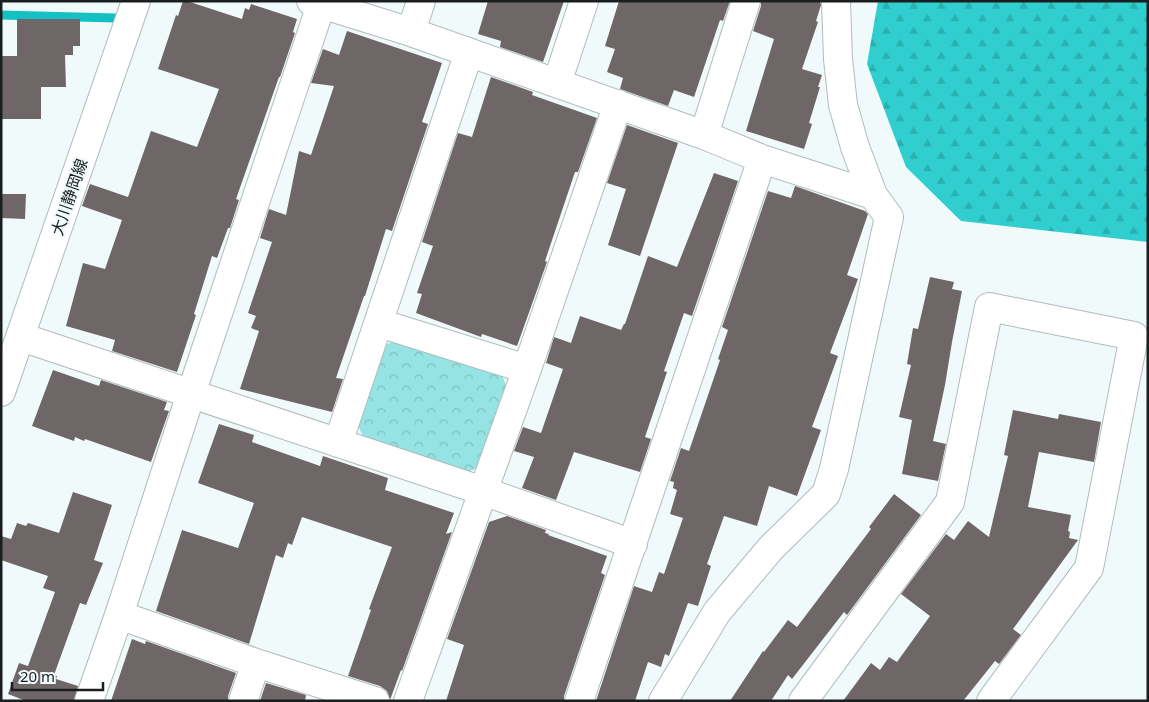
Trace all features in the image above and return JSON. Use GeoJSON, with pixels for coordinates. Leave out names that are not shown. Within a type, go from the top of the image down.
{"type":"FeatureCollection","features":[{"type":"Feature","properties":{"kind":"street","name":"大川静岡線"},"geometry":{"type":"LineString","coordinates":[[1,392],[136,1]]}},
{"type":"Feature","properties":{"kind":"street"},"geometry":{"type":"LineString","coordinates":[[411,32],[421,1]]}},
{"type":"Feature","properties":{"kind":"street"},"geometry":{"type":"LineString","coordinates":[[557,83],[584,1]]}},
{"type":"Feature","properties":{"kind":"street"},"geometry":{"type":"LineString","coordinates":[[704,134],[746,1]]}},
{"type":"Feature","properties":{"kind":"street"},"geometry":{"type":"LineString","coordinates":[[663,701],[717,612],[770,548],[826,494],[834,469],[889,217],[873,195],[855,147],[843,105],[838,59],[836,1]]}},
{"type":"Feature","properties":{"kind":"street"},"geometry":{"type":"LineString","coordinates":[[89,701],[191,394],[316,3],[411,32],[704,134],[762,159],[873,195]]}},
{"type":"Feature","properties":{"kind":"street"},"geometry":{"type":"LineString","coordinates":[[338,443],[469,52]]}},
{"type":"Feature","properties":{"kind":"street"},"geometry":{"type":"LineString","coordinates":[[408,701],[527,369],[618,104]]}},
{"type":"Feature","properties":{"kind":"street"},"geometry":{"type":"LineString","coordinates":[[580,701],[762,159]]}},
{"type":"Feature","properties":{"kind":"street"},"geometry":{"type":"LineString","coordinates":[[803,701],[950,502],[989,308],[1134,336],[1089,568],[991,701]]}},
{"type":"Feature","properties":{"kind":"street"},"geometry":{"type":"LineString","coordinates":[[379,323],[527,369]]}},
{"type":"Feature","properties":{"kind":"street"},"geometry":{"type":"LineString","coordinates":[[20,337],[483,491],[633,544]]}},
{"type":"Feature","properties":{"kind":"street"},"geometry":{"type":"LineString","coordinates":[[119,615],[256,663],[376,701]]}},
{"type":"Feature","properties":{"kind":"street"},"geometry":{"type":"LineString","coordinates":[[243,701],[256,663]]}},
{"type":"Feature","properties":{"kind":"green space"},"geometry":{"type":"Polygon","coordinates":[[[878,1],[1148,1],[1148,242],[961,221],[906,167],[867,64],[878,1]]]}},
{"type":"Feature","properties":{"kind":"green space"},"geometry":{"type":"Polygon","coordinates":[[[397,339],[501,372],[506,385],[478,468],[465,473],[364,439],[357,423],[382,347],[397,339]]]}},
{"type":"Feature","properties":{"kind":"building"},"geometry":{"type":"Polygon","coordinates":[[[183,1],[242,19],[245,8],[249,10],[251,4],[297,19],[293,32],[295,33],[236,199],[239,200],[230,228],[228,228],[217,258],[212,256],[194,314],[196,315],[177,372],[112,351],[115,340],[66,326],[83,263],[105,269],[122,220],[82,206],[90,184],[128,197],[151,131],[197,147],[219,89],[158,69],[176,15],[178,16],[183,1]]]}},
{"type":"Feature","properties":{"kind":"building"},"geometry":{"type":"Polygon","coordinates":[[[488,1],[564,1],[543,62],[500,47],[501,41],[478,34],[488,1]]]}},
{"type":"Feature","properties":{"kind":"building"},"geometry":{"type":"Polygon","coordinates":[[[619,1],[730,1],[723,21],[720,20],[694,97],[674,90],[668,106],[620,89],[623,78],[607,72],[615,49],[605,46],[619,1]]]}},
{"type":"Feature","properties":{"kind":"building"},"geometry":{"type":"Polygon","coordinates":[[[761,1],[820,1],[821,5],[816,21],[818,22],[802,69],[822,75],[809,123],[812,124],[804,149],[746,131],[774,39],[753,31],[761,1]]]}},
{"type":"Feature","properties":{"kind":"building"},"geometry":{"type":"Polygon","coordinates":[[[17,19],[80,19],[80,46],[73,46],[73,55],[65,55],[66,87],[41,87],[41,119],[1,119],[1,56],[17,56],[17,19]]]}},
{"type":"Feature","properties":{"kind":"building"},"geometry":{"type":"Polygon","coordinates":[[[347,31],[442,63],[422,122],[428,124],[392,231],[386,229],[336,378],[343,379],[332,412],[240,389],[259,331],[251,328],[256,316],[248,313],[272,242],[260,238],[269,209],[286,215],[299,151],[311,155],[334,86],[311,83],[323,49],[339,55],[347,31]]]}},
{"type":"Feature","properties":{"kind":"building"},"geometry":{"type":"Polygon","coordinates":[[[491,77],[533,92],[532,95],[597,118],[578,172],[575,172],[545,261],[547,262],[517,346],[482,334],[481,337],[416,313],[422,294],[417,293],[433,246],[422,242],[458,133],[472,137],[491,77]]]}},
{"type":"Feature","properties":{"kind":"building"},"geometry":{"type":"Polygon","coordinates":[[[627,125],[678,143],[640,256],[608,245],[626,189],[607,183],[627,125]]]}},
{"type":"Feature","properties":{"kind":"building"},"geometry":{"type":"Polygon","coordinates":[[[714,173],[738,181],[692,316],[684,313],[664,371],[667,372],[645,437],[651,439],[640,472],[574,452],[556,500],[522,488],[534,457],[514,451],[523,427],[541,433],[563,369],[546,363],[554,337],[571,343],[580,316],[621,330],[625,324],[648,256],[677,267],[714,173]]]}},
{"type":"Feature","properties":{"kind":"building"},"geometry":{"type":"Polygon","coordinates":[[[795,186],[865,211],[868,214],[847,275],[858,279],[830,353],[838,356],[812,427],[821,430],[797,496],[769,486],[757,526],[724,516],[707,564],[711,566],[698,606],[688,603],[669,656],[665,654],[661,667],[648,662],[635,701],[596,701],[634,586],[652,592],[659,572],[664,574],[683,518],[670,514],[677,490],[673,488],[674,482],[670,481],[681,448],[689,451],[720,360],[718,359],[728,330],[722,327],[768,191],[791,198],[795,186]]]}},
{"type":"Feature","properties":{"kind":"building"},"geometry":{"type":"Polygon","coordinates":[[[1,194],[26,194],[25,219],[1,218],[1,194]]]}},
{"type":"Feature","properties":{"kind":"building"},"geometry":{"type":"Polygon","coordinates":[[[930,277],[954,282],[952,289],[962,291],[933,441],[946,444],[938,481],[902,474],[912,420],[899,417],[911,365],[907,364],[913,328],[918,329],[930,277]]]}},
{"type":"Feature","properties":{"kind":"building"},"geometry":{"type":"Polygon","coordinates":[[[53,370],[99,386],[101,380],[167,402],[164,410],[169,411],[151,462],[85,439],[84,441],[75,437],[74,441],[32,426],[53,370]]]}},
{"type":"Feature","properties":{"kind":"building"},"geometry":{"type":"Polygon","coordinates":[[[1013,410],[1058,419],[1059,414],[1101,422],[1094,462],[1039,452],[1028,507],[1071,515],[1068,531],[1070,532],[1069,538],[1078,540],[1013,629],[1021,635],[999,664],[995,661],[963,701],[843,701],[871,663],[880,670],[889,657],[897,662],[930,616],[901,594],[946,534],[954,540],[968,521],[989,537],[1008,456],[1004,455],[1013,410]]]}},
{"type":"Feature","properties":{"kind":"building"},"geometry":{"type":"Polygon","coordinates":[[[219,424],[254,435],[252,442],[320,466],[323,456],[388,478],[385,490],[454,513],[446,534],[452,532],[390,700],[387,691],[380,686],[348,676],[371,610],[369,609],[392,547],[302,517],[292,545],[288,543],[283,558],[276,555],[249,644],[156,611],[182,530],[238,548],[254,503],[198,483],[219,424]]]}},
{"type":"Feature","properties":{"kind":"building"},"geometry":{"type":"Polygon","coordinates":[[[73,492],[112,505],[94,560],[103,563],[86,605],[80,603],[54,675],[57,676],[56,679],[78,686],[74,701],[26,701],[8,694],[19,663],[28,666],[55,592],[43,588],[48,576],[1,560],[1,536],[11,539],[17,523],[26,526],[28,523],[59,533],[73,492]]]}},
{"type":"Feature","properties":{"kind":"building"},"geometry":{"type":"Polygon","coordinates":[[[894,494],[921,515],[847,615],[844,612],[792,679],[788,675],[771,701],[730,701],[763,651],[788,620],[797,627],[871,529],[869,527],[894,494]]]}},
{"type":"Feature","properties":{"kind":"building"},"geometry":{"type":"Polygon","coordinates":[[[507,516],[546,530],[545,533],[548,535],[607,556],[601,573],[605,575],[564,696],[564,701],[446,701],[464,645],[447,639],[489,522],[507,516]]]}},
{"type":"Feature","properties":{"kind":"building"},"geometry":{"type":"Polygon","coordinates":[[[132,639],[145,644],[146,641],[236,673],[228,701],[111,701],[132,639]]]}},
{"type":"Feature","properties":{"kind":"building"},"geometry":{"type":"Polygon","coordinates":[[[266,683],[306,695],[305,701],[260,701],[266,683]]]}},
{"type":"Feature","properties":{"kind":"waterway"},"geometry":{"type":"LineString","coordinates":[[1,15],[115,18]]}}]}
